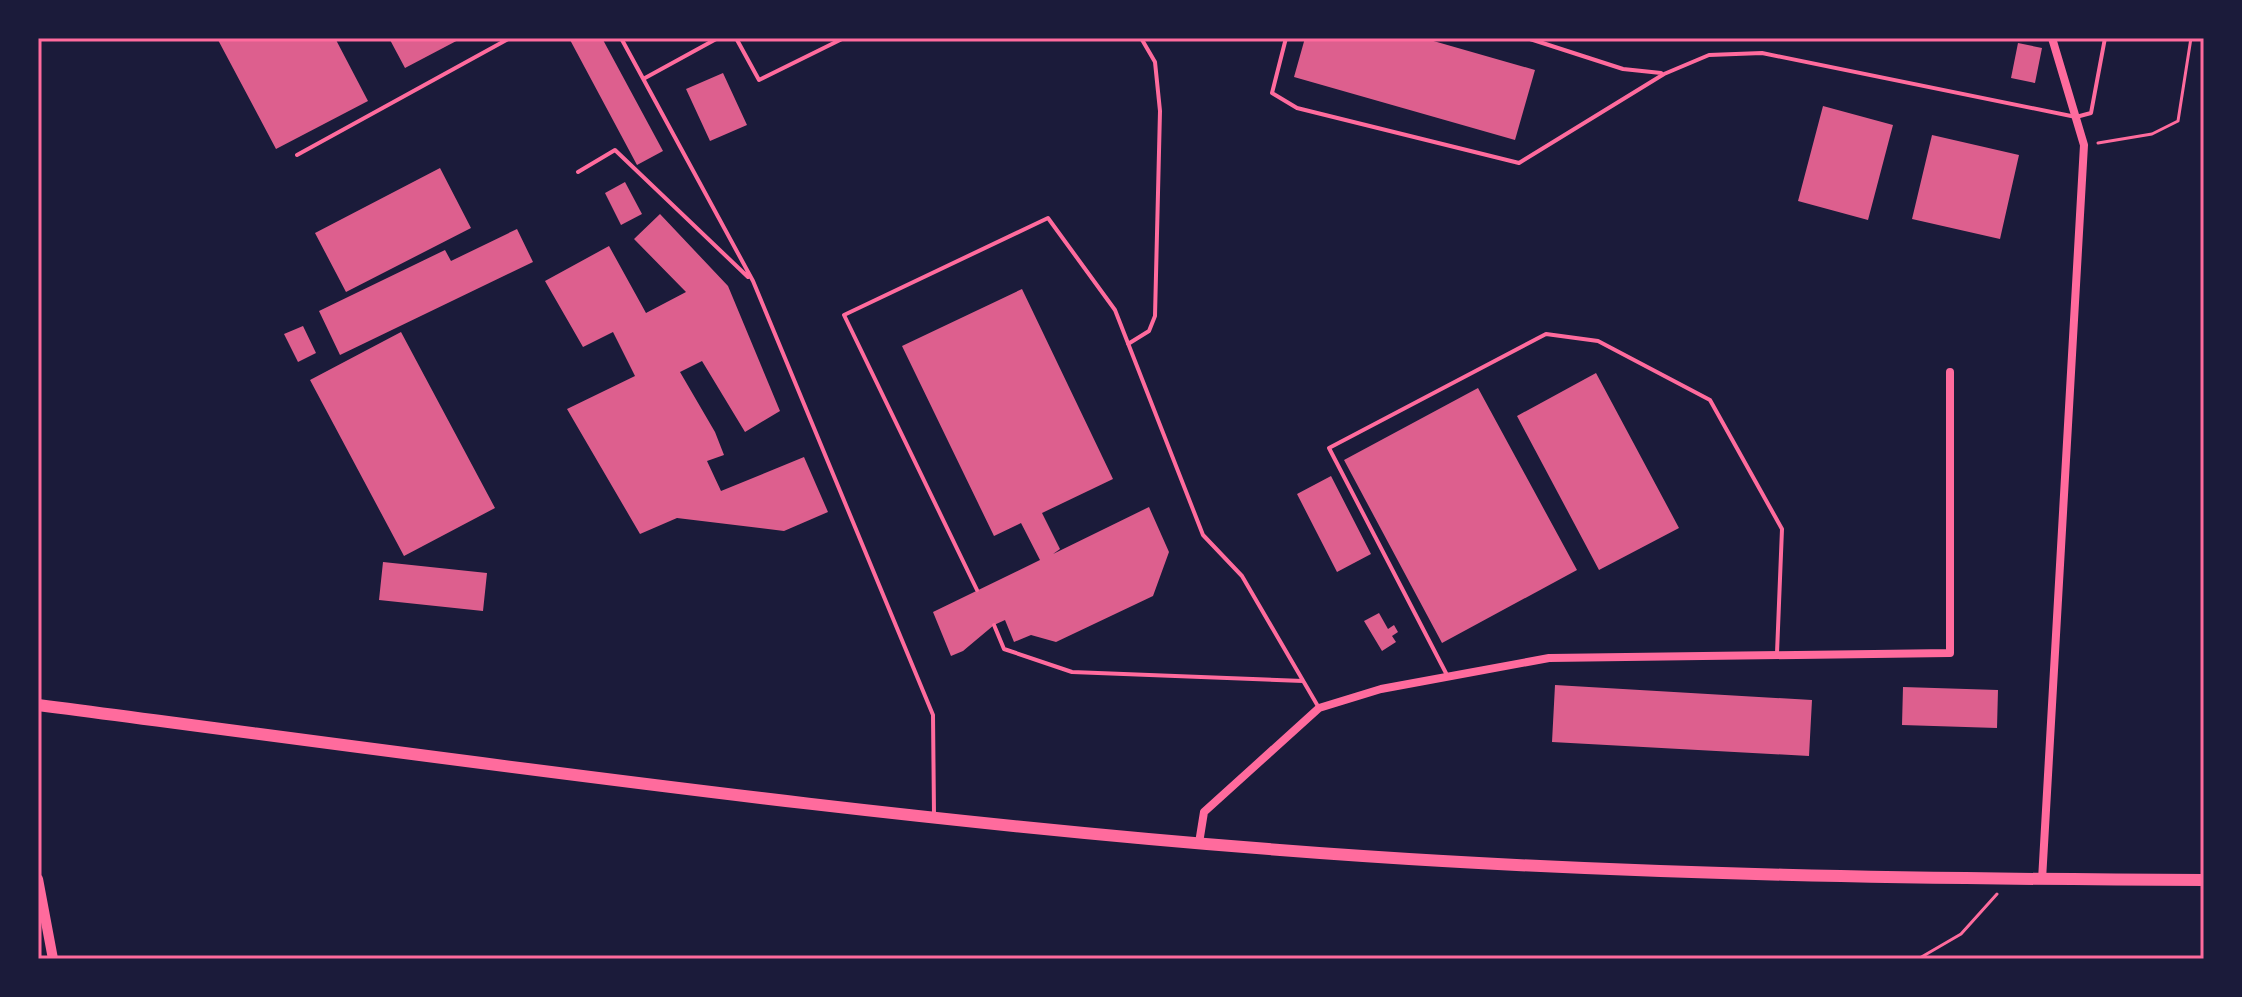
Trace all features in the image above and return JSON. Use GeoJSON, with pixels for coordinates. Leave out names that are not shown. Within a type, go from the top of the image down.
{"type":"FeatureCollection","features":[{"type":"Feature","properties":{"kind":"main road"},"geometry":{"type":"LineString","coordinates":[[38,705],[934,817],[1199,843],[1364,856],[1656,871],[2042,880],[2204,880]]}},
{"type":"Feature","properties":{"kind":"street"},"geometry":{"type":"LineString","coordinates":[[2042,880],[2084,145],[2052,38]]}},
{"type":"Feature","properties":{"kind":"street"},"geometry":{"type":"LineString","coordinates":[[1199,843],[1204,812],[1319,708],[1381,689],[1549,658],[1950,653],[1950,372]]}},
{"type":"Feature","properties":{"kind":"street"},"geometry":{"type":"LineString","coordinates":[[38,879],[53,959]]}},
{"type":"Feature","properties":{"kind":"lane"},"geometry":{"type":"LineString","coordinates":[[297,155],[510,38]]}},
{"type":"Feature","properties":{"kind":"lane"},"geometry":{"type":"LineString","coordinates":[[621,38],[753,281],[933,715],[934,817]]}},
{"type":"Feature","properties":{"kind":"lane"},"geometry":{"type":"LineString","coordinates":[[645,78],[718,38]]}},
{"type":"Feature","properties":{"kind":"lane"},"geometry":{"type":"LineString","coordinates":[[736,38],[759,80],[844,38]]}},
{"type":"Feature","properties":{"kind":"lane"},"geometry":{"type":"LineString","coordinates":[[1128,344],[1149,331],[1155,316],[1160,111],[1155,62],[1141,38]]}},
{"type":"Feature","properties":{"kind":"lane"},"geometry":{"type":"LineString","coordinates":[[1286,38],[1272,93],[1297,108],[1519,163],[1664,74],[1709,55],[1762,53],[2076,117],[2091,113],[2105,38]]}},
{"type":"Feature","properties":{"kind":"lane"},"geometry":{"type":"LineString","coordinates":[[1527,38],[1623,69],[1664,74]]}},
{"type":"Feature","properties":{"kind":"lane"},"geometry":{"type":"LineString","coordinates":[[578,172],[615,150],[753,281]]}},
{"type":"Feature","properties":{"kind":"lane"},"geometry":{"type":"LineString","coordinates":[[977,590],[844,315],[1048,218],[1115,310],[1203,535],[1242,576],[1319,708]]}},
{"type":"Feature","properties":{"kind":"lane"},"geometry":{"type":"LineString","coordinates":[[1448,677],[1329,448],[1546,334],[1598,341],[1710,400],[1782,529],[1777,655]]}},
{"type":"Feature","properties":{"kind":"lane"},"geometry":{"type":"LineString","coordinates":[[994,625],[1004,649],[1072,672],[1303,681]]}},
{"type":"Feature","properties":{"kind":"path"},"geometry":{"type":"LineString","coordinates":[[2084,145],[2152,134],[2178,121],[2191,38]]}},
{"type":"Feature","properties":{"kind":"path"},"geometry":{"type":"LineString","coordinates":[[1918,959],[1961,934],[2010,879]]}},
{"type":"Feature","properties":{"kind":"building"},"geometry":{"type":"Polygon","coordinates":[[[217,38],[335,38],[368,101],[276,149],[217,38]]]}},
{"type":"Feature","properties":{"kind":"building"},"geometry":{"type":"Polygon","coordinates":[[[389,38],[462,38],[405,68],[389,38]]]}},
{"type":"Feature","properties":{"kind":"building"},"geometry":{"type":"Polygon","coordinates":[[[569,38],[602,38],[663,151],[637,165],[569,38]]]}},
{"type":"Feature","properties":{"kind":"building"},"geometry":{"type":"Polygon","coordinates":[[[1305,38],[1423,38],[1535,70],[1515,140],[1294,77],[1305,38]]]}},
{"type":"Feature","properties":{"kind":"building"},"geometry":{"type":"Polygon","coordinates":[[[2018,43],[2042,48],[2035,83],[2011,78],[2018,43]]]}},
{"type":"Feature","properties":{"kind":"building"},"geometry":{"type":"Polygon","coordinates":[[[723,73],[747,125],[710,141],[686,89],[723,73]]]}},
{"type":"Feature","properties":{"kind":"building"},"geometry":{"type":"Polygon","coordinates":[[[1823,106],[1893,125],[1868,220],[1798,201],[1823,106]]]}},
{"type":"Feature","properties":{"kind":"building"},"geometry":{"type":"Polygon","coordinates":[[[1932,135],[2019,155],[2000,239],[1912,219],[1932,135]]]}},
{"type":"Feature","properties":{"kind":"building"},"geometry":{"type":"Polygon","coordinates":[[[440,168],[471,228],[346,292],[315,233],[440,168]]]}},
{"type":"Feature","properties":{"kind":"building"},"geometry":{"type":"Polygon","coordinates":[[[625,182],[642,214],[621,225],[605,193],[625,182]]]}},
{"type":"Feature","properties":{"kind":"building"},"geometry":{"type":"Polygon","coordinates":[[[660,214],[728,286],[780,411],[745,432],[702,361],[680,372],[715,432],[724,455],[707,461],[721,491],[804,457],[828,512],[784,531],[677,518],[640,534],[567,409],[635,376],[613,332],[583,347],[545,281],[609,246],[646,313],[686,292],[634,239],[660,214]]]}},
{"type":"Feature","properties":{"kind":"building"},"geometry":{"type":"Polygon","coordinates":[[[517,229],[533,262],[340,355],[319,311],[445,250],[451,261],[517,229]]]}},
{"type":"Feature","properties":{"kind":"building"},"geometry":{"type":"Polygon","coordinates":[[[1022,289],[1113,479],[1042,513],[1060,549],[1053,554],[1149,507],[1169,552],[1153,596],[1056,642],[1031,635],[1014,642],[1005,620],[994,625],[963,651],[951,656],[933,612],[1040,560],[1021,523],[994,536],[902,346],[1022,289]]]}},
{"type":"Feature","properties":{"kind":"building"},"geometry":{"type":"Polygon","coordinates":[[[303,326],[316,353],[298,362],[284,334],[303,326]]]}},
{"type":"Feature","properties":{"kind":"building"},"geometry":{"type":"Polygon","coordinates":[[[401,332],[495,508],[404,556],[310,380],[401,332]]]}},
{"type":"Feature","properties":{"kind":"building"},"geometry":{"type":"Polygon","coordinates":[[[1596,373],[1679,528],[1599,570],[1517,416],[1596,373]]]}},
{"type":"Feature","properties":{"kind":"building"},"geometry":{"type":"Polygon","coordinates":[[[1478,388],[1577,570],[1442,643],[1344,460],[1478,388]]]}},
{"type":"Feature","properties":{"kind":"building"},"geometry":{"type":"Polygon","coordinates":[[[1331,476],[1371,554],[1337,572],[1297,494],[1331,476]]]}},
{"type":"Feature","properties":{"kind":"building"},"geometry":{"type":"Polygon","coordinates":[[[383,562],[487,573],[483,611],[379,600],[383,562]]]}},
{"type":"Feature","properties":{"kind":"building"},"geometry":{"type":"Polygon","coordinates":[[[1379,613],[1388,629],[1394,625],[1398,632],[1392,636],[1396,642],[1382,651],[1364,621],[1379,613]]]}},
{"type":"Feature","properties":{"kind":"building"},"geometry":{"type":"Polygon","coordinates":[[[1555,685],[1812,700],[1809,756],[1552,742],[1555,685]]]}},
{"type":"Feature","properties":{"kind":"building"},"geometry":{"type":"Polygon","coordinates":[[[1903,687],[1998,690],[1997,728],[1902,725],[1903,687]]]}}]}
